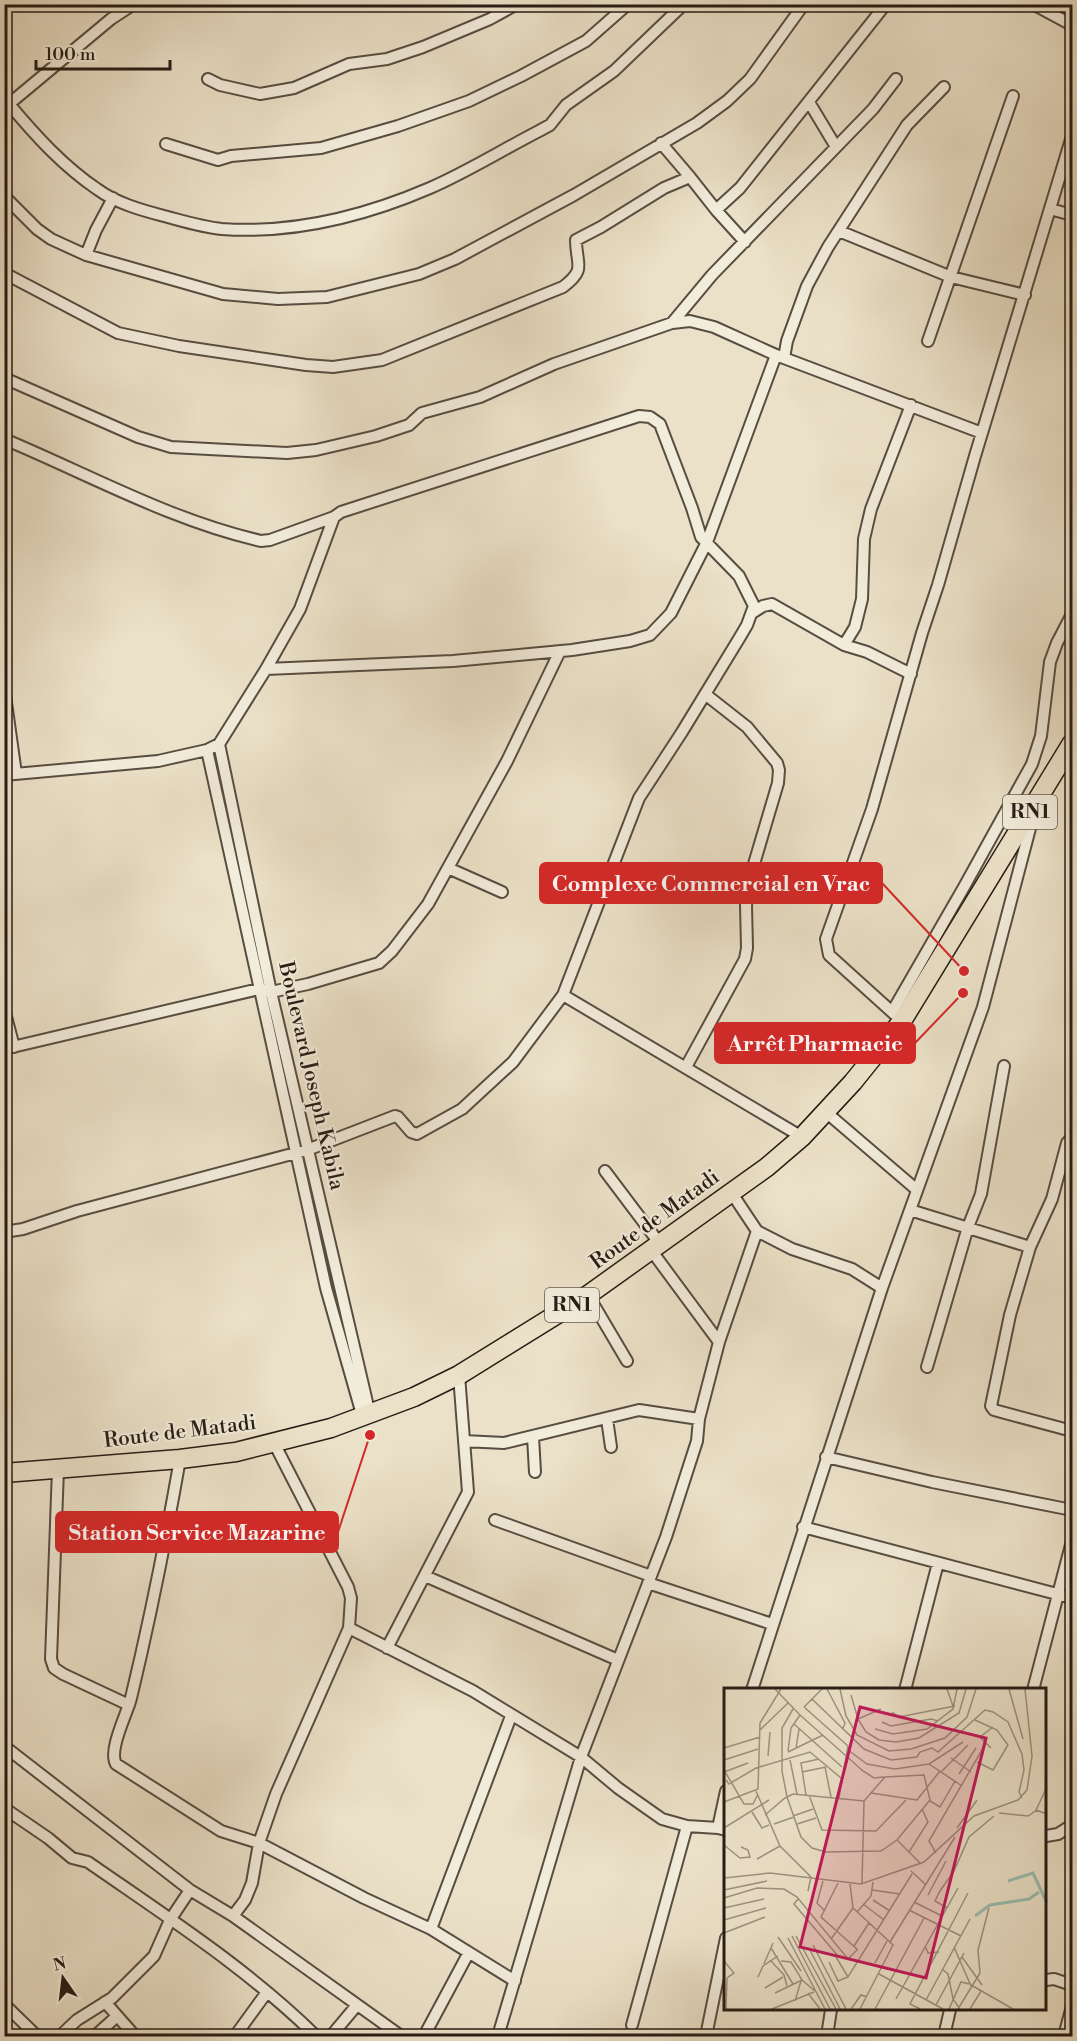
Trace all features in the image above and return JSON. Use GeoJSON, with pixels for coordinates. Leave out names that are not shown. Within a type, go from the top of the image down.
{"type":"FeatureCollection","features":[{"type":"Feature","properties":{"kind":"highway","name":"Route de Matadi"},"geometry":{"type":"LineString","coordinates":[[4,1473],[180,1459],[236,1452],[366,1416],[414,1397],[459,1375],[588,1295],[767,1167],[827,1113],[897,1016],[1037,802],[1072,743]]}},
{"type":"Feature","properties":{"kind":"street"},"geometry":{"type":"LineString","coordinates":[[134,4],[7,101],[62,162],[99,191],[150,213],[230,229],[292,228],[377,208],[452,178],[550,125],[566,105],[614,70],[684,4]]}},
{"type":"Feature","properties":{"kind":"street"},"geometry":{"type":"LineString","coordinates":[[298,4],[319,4]]}},
{"type":"Feature","properties":{"kind":"street"},"geometry":{"type":"LineString","coordinates":[[208,79],[220,85],[260,94],[294,88],[349,64],[387,59],[423,47],[490,19],[517,4]]}},
{"type":"Feature","properties":{"kind":"street"},"geometry":{"type":"LineString","coordinates":[[166,144],[220,160],[231,156],[321,148],[354,140],[469,101],[521,76],[586,41],[628,4]]}},
{"type":"Feature","properties":{"kind":"street"},"geometry":{"type":"LineString","coordinates":[[4,196],[37,229],[51,239],[86,255],[223,294],[278,299],[327,297],[419,274],[455,259],[545,211],[697,123],[727,101],[750,79],[804,4]]}},
{"type":"Feature","properties":{"kind":"street"},"geometry":{"type":"LineString","coordinates":[[716,210],[740,188],[886,4]]}},
{"type":"Feature","properties":{"kind":"street"},"geometry":{"type":"LineString","coordinates":[[1033,4],[1072,25]]}},
{"type":"Feature","properties":{"kind":"street"},"geometry":{"type":"LineString","coordinates":[[672,323],[712,275],[873,109],[896,79]]}},
{"type":"Feature","properties":{"kind":"street"},"geometry":{"type":"LineString","coordinates":[[267,669],[453,661],[560,651],[630,641],[650,635],[670,613],[707,542],[807,286],[823,256],[907,125],[944,87]]}},
{"type":"Feature","properties":{"kind":"street"},"geometry":{"type":"LineString","coordinates":[[928,341],[1013,96]]}},
{"type":"Feature","properties":{"kind":"street"},"geometry":{"type":"LineString","coordinates":[[809,102],[836,147]]}},
{"type":"Feature","properties":{"kind":"street"},"geometry":{"type":"LineString","coordinates":[[1072,136],[910,674],[872,809],[826,939],[830,955],[897,1016],[964,887],[1032,764],[1041,736],[1050,662],[1072,614]]}},
{"type":"Feature","properties":{"kind":"street"},"geometry":{"type":"LineString","coordinates":[[661,143],[745,242]]}},
{"type":"Feature","properties":{"kind":"street"},"geometry":{"type":"LineString","coordinates":[[4,273],[118,333],[179,346],[306,365],[333,367],[359,365],[382,360],[563,287],[576,277],[579,268],[576,240],[602,227],[664,188],[690,177]]}},
{"type":"Feature","properties":{"kind":"street"},"geometry":{"type":"LineString","coordinates":[[86,255],[113,198]]}},
{"type":"Feature","properties":{"kind":"street"},"geometry":{"type":"LineString","coordinates":[[1050,209],[1072,215]]}},
{"type":"Feature","properties":{"kind":"street"},"geometry":{"type":"LineString","coordinates":[[839,231],[951,277],[1025,296]]}},
{"type":"Feature","properties":{"kind":"street"},"geometry":{"type":"LineString","coordinates":[[4,378],[138,437],[165,446],[303,452],[376,436],[409,425],[422,413],[480,397],[554,364],[672,323],[690,321],[714,327],[780,357],[982,433]]}},
{"type":"Feature","properties":{"kind":"street"},"geometry":{"type":"LineString","coordinates":[[844,645],[855,627],[862,599],[864,539],[871,509],[911,405]]}},
{"type":"Feature","properties":{"kind":"street"},"geometry":{"type":"LineString","coordinates":[[4,440],[198,524],[261,541],[270,540],[334,517],[340,512],[639,416],[650,417],[660,424],[701,537],[739,576],[754,606],[744,631],[639,798],[563,995],[513,1062],[462,1109],[417,1134],[411,1132],[395,1116],[302,1151],[77,1211],[23,1229],[4,1232]]}},
{"type":"Feature","properties":{"kind":"street"},"geometry":{"type":"LineString","coordinates":[[4,688],[10,774],[158,761],[207,750],[219,744],[267,669],[300,609],[334,517]]}},
{"type":"Feature","properties":{"kind":"street"},"geometry":{"type":"LineString","coordinates":[[752,613],[763,606],[772,604],[844,645],[867,652],[910,674]]}},
{"type":"Feature","properties":{"kind":"street"},"geometry":{"type":"LineString","coordinates":[[4,1009],[9,1048],[259,989],[271,992],[308,984],[379,963],[392,951],[428,904],[507,761],[560,651]]}},
{"type":"Feature","properties":{"kind":"street"},"geometry":{"type":"LineString","coordinates":[[686,1067],[745,959],[746,905],[754,864],[778,783],[777,763],[758,739],[747,727],[705,694]]}},
{"type":"Feature","properties":{"kind":"street","name":"Boulevard Joseph Kabila"},"geometry":{"type":"LineString","coordinates":[[219,744],[302,1151]]}},
{"type":"Feature","properties":{"kind":"street","name":"Boulevard Joseph Kabila"},"geometry":{"type":"LineString","coordinates":[[207,750],[259,989],[302,1151],[366,1416]]}},
{"type":"Feature","properties":{"kind":"street"},"geometry":{"type":"LineString","coordinates":[[753,1688],[771,1624],[882,1288],[983,1006],[1037,802]]}},
{"type":"Feature","properties":{"kind":"street"},"geometry":{"type":"LineString","coordinates":[[448,868],[502,892]]}},
{"type":"Feature","properties":{"kind":"street"},"geometry":{"type":"LineString","coordinates":[[563,995],[802,1137]]}},
{"type":"Feature","properties":{"kind":"street"},"geometry":{"type":"LineString","coordinates":[[927,1367],[968,1227],[981,1194],[1004,1066]]}},
{"type":"Feature","properties":{"kind":"street"},"geometry":{"type":"LineString","coordinates":[[827,1113],[917,1190]]}},
{"type":"Feature","properties":{"kind":"street"},"geometry":{"type":"LineString","coordinates":[[1072,1137],[1067,1143],[1052,1199],[1030,1248],[1010,1316],[991,1406],[994,1410],[1072,1431]]}},
{"type":"Feature","properties":{"kind":"street"},"geometry":{"type":"LineString","coordinates":[[605,1171],[719,1342]]}},
{"type":"Feature","properties":{"kind":"street"},"geometry":{"type":"LineString","coordinates":[[731,1192],[757,1231],[792,1249],[852,1269],[882,1288]]}},
{"type":"Feature","properties":{"kind":"street"},"geometry":{"type":"LineString","coordinates":[[910,1210],[1030,1248]]}},
{"type":"Feature","properties":{"kind":"street"},"geometry":{"type":"LineString","coordinates":[[498,2037],[581,1757],[666,1537],[697,1441],[699,1419],[719,1342],[757,1231]]}},
{"type":"Feature","properties":{"kind":"street"},"geometry":{"type":"LineString","coordinates":[[588,1295],[627,1361]]}},
{"type":"Feature","properties":{"kind":"street"},"geometry":{"type":"LineString","coordinates":[[387,1648],[466,1498],[469,1485],[459,1375]]}},
{"type":"Feature","properties":{"kind":"street"},"geometry":{"type":"LineString","coordinates":[[464,1441],[504,1443],[639,1410],[699,1419]]}},
{"type":"Feature","properties":{"kind":"street"},"geometry":{"type":"LineString","coordinates":[[607,1419],[611,1447]]}},
{"type":"Feature","properties":{"kind":"street"},"geometry":{"type":"LineString","coordinates":[[533,1437],[535,1472]]}},
{"type":"Feature","properties":{"kind":"street"},"geometry":{"type":"LineString","coordinates":[[233,1916],[245,1900],[252,1883],[259,1843],[276,1794],[349,1628],[351,1598],[348,1587],[274,1443]]}},
{"type":"Feature","properties":{"kind":"street"},"geometry":{"type":"LineString","coordinates":[[826,1457],[932,1482],[1072,1510]]}},
{"type":"Feature","properties":{"kind":"street"},"geometry":{"type":"LineString","coordinates":[[180,1459],[167,1537],[129,1705],[113,1754],[116,1764],[221,1831],[259,1843],[364,1898],[431,1929],[515,1981]]}},
{"type":"Feature","properties":{"kind":"street"},"geometry":{"type":"LineString","coordinates":[[58,1469],[51,1659],[54,1668],[63,1674],[129,1705]]}},
{"type":"Feature","properties":{"kind":"street"},"geometry":{"type":"LineString","coordinates":[[495,1520],[771,1624]]}},
{"type":"Feature","properties":{"kind":"street"},"geometry":{"type":"LineString","coordinates":[[803,1527],[1072,1598]]}},
{"type":"Feature","properties":{"kind":"street"},"geometry":{"type":"LineString","coordinates":[[1034,1688],[1072,1541]]}},
{"type":"Feature","properties":{"kind":"street"},"geometry":{"type":"LineString","coordinates":[[907,1688],[938,1563]]}},
{"type":"Feature","properties":{"kind":"street"},"geometry":{"type":"LineString","coordinates":[[425,1576],[618,1660]]}},
{"type":"Feature","properties":{"kind":"street"},"geometry":{"type":"LineString","coordinates":[[349,1628],[473,1691],[581,1757],[618,1788],[662,1819],[687,1826],[722,1829],[724,1810]]}},
{"type":"Feature","properties":{"kind":"street"},"geometry":{"type":"LineString","coordinates":[[431,1929],[512,1716]]}},
{"type":"Feature","properties":{"kind":"street"},"geometry":{"type":"LineString","coordinates":[[4,1746],[190,1890],[233,1916],[401,2037]]}},
{"type":"Feature","properties":{"kind":"street"},"geometry":{"type":"LineString","coordinates":[[4,1808],[48,1838],[72,1858],[88,1862],[238,1966],[283,2004],[316,2037]]}},
{"type":"Feature","properties":{"kind":"street"},"geometry":{"type":"LineString","coordinates":[[1047,1836],[1058,1834],[1072,1825]]}},
{"type":"Feature","properties":{"kind":"street"},"geometry":{"type":"LineString","coordinates":[[632,2025],[687,1826]]}},
{"type":"Feature","properties":{"kind":"street"},"geometry":{"type":"LineString","coordinates":[[60,2037],[77,2020],[121,1989],[154,1956],[170,1920],[190,1890]]}},
{"type":"Feature","properties":{"kind":"street"},"geometry":{"type":"LineString","coordinates":[[706,2037],[724,1948]]}},
{"type":"Feature","properties":{"kind":"street"},"geometry":{"type":"LineString","coordinates":[[424,2037],[468,1954]]}},
{"type":"Feature","properties":{"kind":"street"},"geometry":{"type":"LineString","coordinates":[[1047,1980],[1054,1979],[1072,1985]]}},
{"type":"Feature","properties":{"kind":"street"},"geometry":{"type":"LineString","coordinates":[[235,2037],[267,1992]]}},
{"type":"Feature","properties":{"kind":"street"},"geometry":{"type":"LineString","coordinates":[[105,2002],[135,2037]]}},
{"type":"Feature","properties":{"kind":"street"},"geometry":{"type":"LineString","coordinates":[[4,2004],[37,2037]]}},
{"type":"Feature","properties":{"kind":"street"},"geometry":{"type":"LineString","coordinates":[[331,2037],[357,2005]]}},
{"type":"Feature","properties":{"kind":"street"},"geometry":{"type":"LineString","coordinates":[[1064,2037],[1072,2006]]}},
{"type":"Feature","properties":{"kind":"street"},"geometry":{"type":"LineString","coordinates":[[827,2037],[831,2011]]}},
{"type":"Feature","properties":{"kind":"street"},"geometry":{"type":"LineString","coordinates":[[944,2037],[950,2011]]}},
{"type":"Feature","properties":{"kind":"street"},"geometry":{"type":"LineString","coordinates":[[95,2037],[116,2017]]}},
{"type":"Feature","properties":{"kind":"place","name":"Complexe Commercial en Vrac"},"geometry":{"type":"Point","coordinates":[964,971]}},
{"type":"Feature","properties":{"kind":"place","name":"Arrêt Pharmacie"},"geometry":{"type":"Point","coordinates":[963,993]}},
{"type":"Feature","properties":{"kind":"place","name":"Station Service Mazarine"},"geometry":{"type":"Point","coordinates":[370,1435]}}]}
